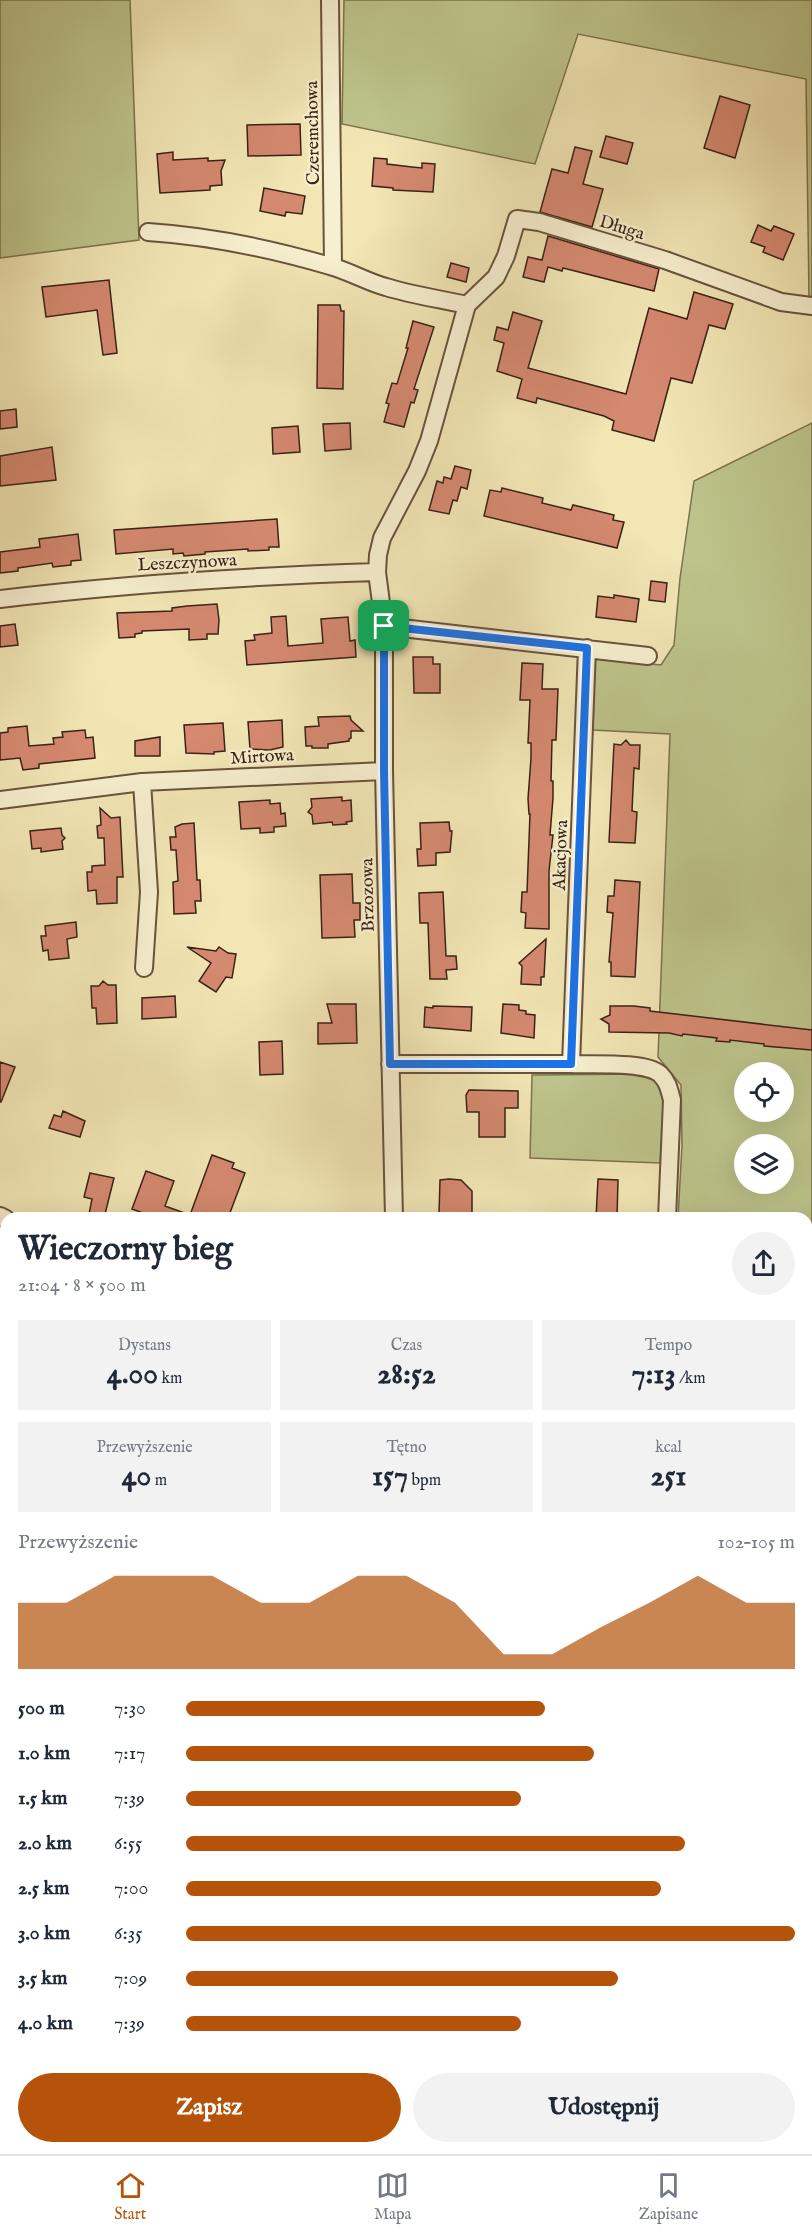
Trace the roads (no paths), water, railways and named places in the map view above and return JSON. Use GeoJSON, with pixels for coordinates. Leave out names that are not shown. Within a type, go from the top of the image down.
{"type":"FeatureCollection","features":[{"type":"Feature","properties":{"kind":"street","name":"Czeremchowa"},"geometry":{"type":"LineString","coordinates":[[330,0],[333,267]]}},
{"type":"Feature","properties":{"kind":"street","name":"Długa"},"geometry":{"type":"LineString","coordinates":[[467,305],[496,277],[506,256],[517,219],[539,222],[665,260],[781,302],[812,306]]}},
{"type":"Feature","properties":{"kind":"street"},"geometry":{"type":"LineString","coordinates":[[148,232],[243,246],[333,267],[384,287],[467,305],[429,441],[417,471],[382,538],[377,572]]}},
{"type":"Feature","properties":{"kind":"street","name":"Leszczynowa"},"geometry":{"type":"LineString","coordinates":[[0,599],[97,587],[377,572]]}},
{"type":"Feature","properties":{"kind":"street","name":"Brzozowa"},"geometry":{"type":"LineString","coordinates":[[377,572],[384,626],[384,771],[394,1212]]}},
{"type":"Feature","properties":{"kind":"street"},"geometry":{"type":"LineString","coordinates":[[384,626],[648,656]]}},
{"type":"Feature","properties":{"kind":"street","name":"Akacjowa"},"geometry":{"type":"LineString","coordinates":[[571,1064],[587,648]]}},
{"type":"Feature","properties":{"kind":"street","name":"Mirtowa"},"geometry":{"type":"LineString","coordinates":[[0,800],[142,782],[384,771]]}},
{"type":"Feature","properties":{"kind":"street"},"geometry":{"type":"LineString","coordinates":[[142,782],[149,892],[144,968]]}},
{"type":"Feature","properties":{"kind":"street"},"geometry":{"type":"LineString","coordinates":[[390,1064],[571,1064],[646,1068],[658,1072],[668,1083],[672,1100],[667,1212]]}}]}
